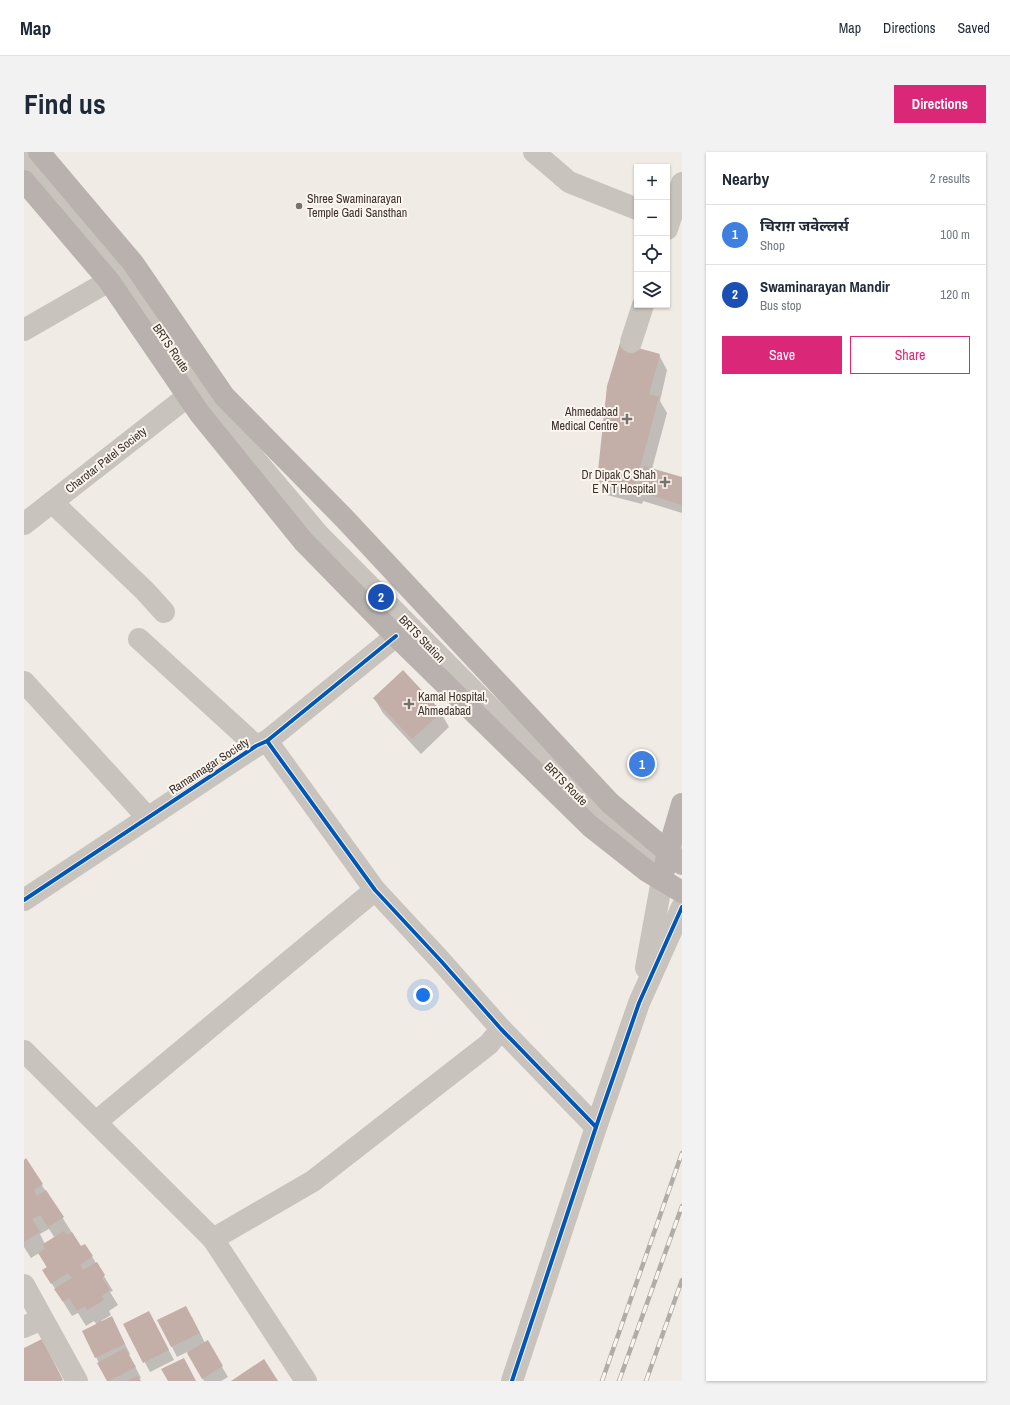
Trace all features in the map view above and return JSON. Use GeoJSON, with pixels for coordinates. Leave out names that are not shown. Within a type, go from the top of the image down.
{"type":"FeatureCollection","features":[{"type":"Feature","properties":{"kind":"main road"},"geometry":{"type":"LineString","coordinates":[[39,152],[133,263],[224,396],[344,518],[610,803],[675,858]]}},
{"type":"Feature","properties":{"kind":"main road"},"geometry":{"type":"LineString","coordinates":[[24,181],[109,281],[200,414],[304,542],[396,636],[590,826],[647,871],[682,892]]}},
{"type":"Feature","properties":{"kind":"main road"},"geometry":{"type":"LineString","coordinates":[[662,880],[675,858],[682,804]]}},
{"type":"Feature","properties":{"kind":"street"},"geometry":{"type":"LineString","coordinates":[[534,152],[569,182],[634,208]]}},
{"type":"Feature","properties":{"kind":"street","name":"BRTS Route"},"geometry":{"type":"LineString","coordinates":[[24,161],[82,220],[216,413],[318,535]]}},
{"type":"Feature","properties":{"kind":"street"},"geometry":{"type":"LineString","coordinates":[[671,224],[682,183]]}},
{"type":"Feature","properties":{"kind":"street"},"geometry":{"type":"LineString","coordinates":[[24,330],[109,281]]}},
{"type":"Feature","properties":{"kind":"street"},"geometry":{"type":"LineString","coordinates":[[631,342],[642,308]]}},
{"type":"Feature","properties":{"kind":"street","name":"Charotar Patel Society"},"geometry":{"type":"LineString","coordinates":[[24,524],[188,396]]}},
{"type":"Feature","properties":{"kind":"street"},"geometry":{"type":"LineString","coordinates":[[52,502],[145,591],[164,612]]}},
{"type":"Feature","properties":{"kind":"street","name":"BRTS Station"},"geometry":{"type":"LineString","coordinates":[[318,535],[381,596],[458,676]]}},
{"type":"Feature","properties":{"kind":"street","name":"Ramannagar Society"},"geometry":{"type":"LineString","coordinates":[[24,900],[261,743],[396,636]]}},
{"type":"Feature","properties":{"kind":"street"},"geometry":{"type":"LineString","coordinates":[[139,639],[261,743],[375,890],[441,961],[501,1029],[596,1127]]}},
{"type":"Feature","properties":{"kind":"street","name":"BRTS Route"},"geometry":{"type":"LineString","coordinates":[[458,676],[600,818],[651,859],[675,858]]}},
{"type":"Feature","properties":{"kind":"street"},"geometry":{"type":"LineString","coordinates":[[24,682],[148,818]]}},
{"type":"Feature","properties":{"kind":"street"},"geometry":{"type":"LineString","coordinates":[[675,858],[682,836]]}},
{"type":"Feature","properties":{"kind":"street"},"geometry":{"type":"LineString","coordinates":[[639,1003],[662,880]]}},
{"type":"Feature","properties":{"kind":"street"},"geometry":{"type":"LineString","coordinates":[[96,1122],[375,890]]}},
{"type":"Feature","properties":{"kind":"street"},"geometry":{"type":"LineString","coordinates":[[512,1381],[596,1127],[639,1003],[682,907]]}},
{"type":"Feature","properties":{"kind":"street"},"geometry":{"type":"LineString","coordinates":[[213,1239],[313,1181],[489,1044],[501,1029]]}},
{"type":"Feature","properties":{"kind":"street"},"geometry":{"type":"LineString","coordinates":[[24,1051],[213,1239],[306,1381]]}},
{"type":"Feature","properties":{"kind":"street"},"geometry":{"type":"LineString","coordinates":[[24,1285],[33,1323],[77,1381]]}},
{"type":"Feature","properties":{"kind":"building"},"geometry":{"type":"Polygon","coordinates":[[[620,343],[660,354],[649,394],[659,397],[634,490],[597,480],[607,386],[620,343]]]}},
{"type":"Feature","properties":{"kind":"building"},"geometry":{"type":"Polygon","coordinates":[[[644,466],[682,477],[682,505],[637,491],[644,466]]]}},
{"type":"Feature","properties":{"kind":"building"},"geometry":{"type":"Polygon","coordinates":[[[403,670],[442,712],[412,739],[373,698],[403,670]]]}},
{"type":"Feature","properties":{"kind":"building"},"geometry":{"type":"Polygon","coordinates":[[[26,1158],[43,1184],[34,1190],[37,1196],[46,1190],[64,1217],[48,1227],[40,1215],[32,1219],[40,1232],[24,1242],[24,1160],[26,1158]]]}},
{"type":"Feature","properties":{"kind":"building"},"geometry":{"type":"Polygon","coordinates":[[[64,1231],[67,1235],[72,1232],[81,1246],[85,1244],[93,1256],[80,1265],[83,1270],[97,1262],[105,1275],[102,1278],[110,1290],[102,1296],[104,1300],[87,1310],[85,1306],[77,1311],[69,1298],[63,1302],[54,1289],[72,1278],[68,1273],[51,1284],[42,1270],[47,1267],[38,1253],[45,1249],[43,1244],[64,1231]]]}},
{"type":"Feature","properties":{"kind":"building"},"geometry":{"type":"Polygon","coordinates":[[[186,1306],[200,1333],[171,1347],[157,1320],[186,1306]]]}},
{"type":"Feature","properties":{"kind":"building"},"geometry":{"type":"Polygon","coordinates":[[[149,1311],[169,1350],[143,1363],[123,1324],[149,1311]]]}},
{"type":"Feature","properties":{"kind":"building"},"geometry":{"type":"Polygon","coordinates":[[[112,1316],[125,1344],[95,1358],[82,1331],[112,1316]]]}},
{"type":"Feature","properties":{"kind":"building"},"geometry":{"type":"Polygon","coordinates":[[[42,1339],[63,1380],[61,1381],[24,1381],[24,1348],[42,1339]]]}},
{"type":"Feature","properties":{"kind":"building"},"geometry":{"type":"Polygon","coordinates":[[[208,1340],[223,1366],[202,1379],[187,1353],[208,1340]]]}},
{"type":"Feature","properties":{"kind":"building"},"geometry":{"type":"Polygon","coordinates":[[[125,1348],[136,1367],[107,1381],[97,1363],[125,1348]]]}},
{"type":"Feature","properties":{"kind":"building"},"geometry":{"type":"Polygon","coordinates":[[[184,1358],[196,1381],[168,1381],[161,1369],[184,1358]]]}},
{"type":"Feature","properties":{"kind":"building"},"geometry":{"type":"Polygon","coordinates":[[[264,1359],[278,1381],[231,1381],[264,1359]]]}},
{"type":"Feature","properties":{"kind":"building"},"geometry":{"type":"Polygon","coordinates":[[[138,1376],[141,1381],[127,1381],[138,1376]]]}},
{"type":"Feature","properties":{"kind":"railway"},"geometry":{"type":"LineString","coordinates":[[602,1381],[682,1153]]}},
{"type":"Feature","properties":{"kind":"railway"},"geometry":{"type":"LineString","coordinates":[[619,1381],[682,1206]]}},
{"type":"Feature","properties":{"kind":"railway"},"geometry":{"type":"LineString","coordinates":[[646,1381],[682,1280]]}},
{"type":"Feature","properties":{"kind":"cycle path"},"geometry":{"type":"LineString","coordinates":[[24,900],[256,746],[267,741],[396,636]]}},
{"type":"Feature","properties":{"kind":"cycle path"},"geometry":{"type":"LineString","coordinates":[[267,741],[375,890],[441,961],[501,1029],[596,1127]]}},
{"type":"Feature","properties":{"kind":"cycle path"},"geometry":{"type":"LineString","coordinates":[[512,1381],[596,1127],[639,1003],[682,907]]}},
{"type":"Feature","properties":{"kind":"place","name":"Shree Swaminarayan Temple Gadi Sansthan"},"geometry":{"type":"Point","coordinates":[299,206]}},
{"type":"Feature","properties":{"kind":"place","name":"Ahmedabad Medical Centre"},"geometry":{"type":"Point","coordinates":[627,419]}},
{"type":"Feature","properties":{"kind":"place","name":"Dr Dipak C Shah E N T Hospital"},"geometry":{"type":"Point","coordinates":[665,482]}},
{"type":"Feature","properties":{"kind":"place","name":"Swaminarayan Mandir"},"geometry":{"type":"Point","coordinates":[381,597]}},
{"type":"Feature","properties":{"kind":"place","name":"Kamal Hospital, Ahmedabad"},"geometry":{"type":"Point","coordinates":[409,704]}},
{"type":"Feature","properties":{"kind":"place","name":"चिराग़ जवेल्लर्स"},"geometry":{"type":"Point","coordinates":[642,764]}}]}
